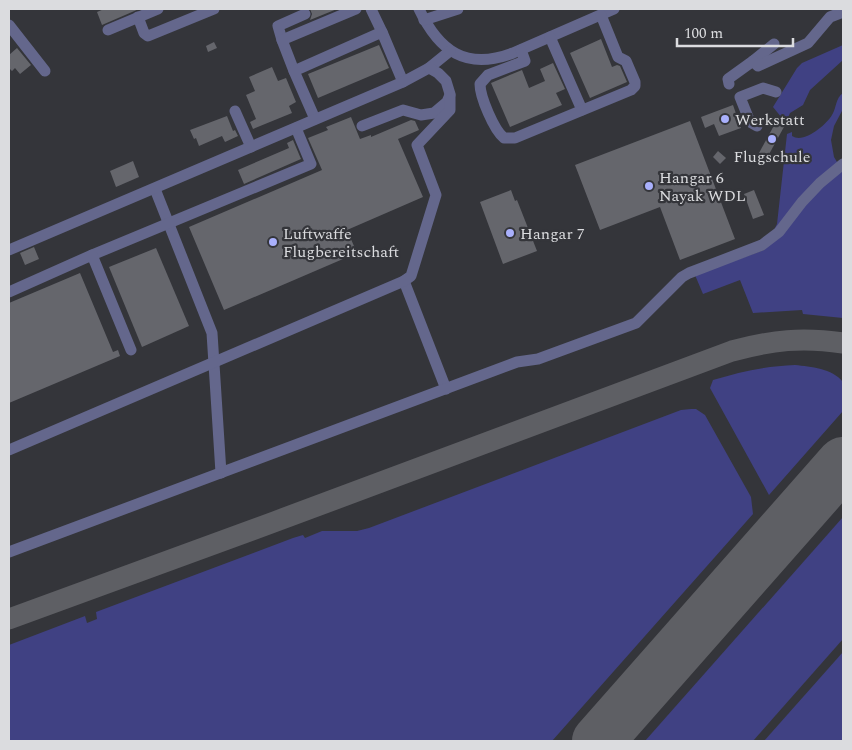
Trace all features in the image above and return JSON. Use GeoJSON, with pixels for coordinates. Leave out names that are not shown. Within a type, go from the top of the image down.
{"type":"FeatureCollection","features":[{"type":"Feature","properties":{"kind":"lane"},"geometry":{"type":"LineString","coordinates":[[108,30],[158,9]]}},
{"type":"Feature","properties":{"kind":"lane"},"geometry":{"type":"LineString","coordinates":[[138,17],[144,33],[148,36],[214,9]]}},
{"type":"Feature","properties":{"kind":"lane"},"geometry":{"type":"LineString","coordinates":[[282,40],[356,9]]}},
{"type":"Feature","properties":{"kind":"lane"},"geometry":{"type":"LineString","coordinates":[[371,9],[404,82]]}},
{"type":"Feature","properties":{"kind":"lane"},"geometry":{"type":"LineString","coordinates":[[419,9],[424,20],[440,42],[450,51],[480,60],[501,58],[614,9]]}},
{"type":"Feature","properties":{"kind":"lane"},"geometry":{"type":"LineString","coordinates":[[424,20],[458,9]]}},
{"type":"Feature","properties":{"kind":"lane"},"geometry":{"type":"LineString","coordinates":[[753,61],[758,66],[808,43],[830,17],[843,12]]}},
{"type":"Feature","properties":{"kind":"lane"},"geometry":{"type":"LineString","coordinates":[[305,14],[278,26],[294,71],[315,119]]}},
{"type":"Feature","properties":{"kind":"lane"},"geometry":{"type":"LineString","coordinates":[[520,50],[525,61],[488,75],[480,84],[481,94],[500,134],[504,138],[515,138],[631,90],[635,86],[626,61],[618,57],[602,15]]}},
{"type":"Feature","properties":{"kind":"lane"},"geometry":{"type":"LineString","coordinates":[[9,25],[45,70]]}},
{"type":"Feature","properties":{"kind":"lane"},"geometry":{"type":"LineString","coordinates":[[294,71],[382,32]]}},
{"type":"Feature","properties":{"kind":"lane"},"geometry":{"type":"LineString","coordinates":[[550,37],[582,110]]}},
{"type":"Feature","properties":{"kind":"lane"},"geometry":{"type":"LineString","coordinates":[[729,84],[728,79],[774,44]]}},
{"type":"Feature","properties":{"kind":"lane"},"geometry":{"type":"LineString","coordinates":[[9,250],[404,82],[429,68],[450,51]]}},
{"type":"Feature","properties":{"kind":"lane"},"geometry":{"type":"LineString","coordinates":[[9,450],[404,281],[411,276],[436,195],[417,145],[450,110],[450,94],[446,81],[429,68]]}},
{"type":"Feature","properties":{"kind":"lane"},"geometry":{"type":"LineString","coordinates":[[757,126],[750,122],[740,97],[763,88],[776,92]]}},
{"type":"Feature","properties":{"kind":"lane"},"geometry":{"type":"LineString","coordinates":[[362,126],[403,110],[421,115],[434,113],[447,102],[450,94]]}},
{"type":"Feature","properties":{"kind":"lane"},"geometry":{"type":"LineString","coordinates":[[235,111],[251,147]]}},
{"type":"Feature","properties":{"kind":"lane"},"geometry":{"type":"LineString","coordinates":[[9,292],[92,255],[311,164],[296,128]]}},
{"type":"Feature","properties":{"kind":"lane"},"geometry":{"type":"LineString","coordinates":[[9,552],[517,362],[538,359],[636,322],[682,277],[762,245],[772,238],[820,183],[843,164]]}},
{"type":"Feature","properties":{"kind":"lane"},"geometry":{"type":"LineString","coordinates":[[154,189],[212,332],[221,473]]}},
{"type":"Feature","properties":{"kind":"lane"},"geometry":{"type":"LineString","coordinates":[[92,255],[131,350]]}},
{"type":"Feature","properties":{"kind":"lane"},"geometry":{"type":"LineString","coordinates":[[404,281],[446,389]]}},
{"type":"Feature","properties":{"kind":"shaded area"},"geometry":{"type":"Polygon","coordinates":[[[843,45],[843,60],[810,90],[803,105],[790,113],[786,123],[773,107],[797,68],[802,63],[843,45]]]}},
{"type":"Feature","properties":{"kind":"shaded area"},"geometry":{"type":"Polygon","coordinates":[[[843,93],[843,109],[834,126],[831,140],[834,157],[843,172],[843,318],[803,314],[802,310],[753,313],[740,280],[703,294],[695,275],[764,250],[777,224],[787,134],[792,132],[792,136],[802,138],[820,128],[834,112],[843,93]]]}},
{"type":"Feature","properties":{"kind":"shaded area"},"geometry":{"type":"Polygon","coordinates":[[[795,365],[821,369],[838,377],[843,382],[843,411],[769,495],[710,388],[713,380],[723,377],[763,368],[795,365]]]}},
{"type":"Feature","properties":{"kind":"shaded area"},"geometry":{"type":"Polygon","coordinates":[[[696,409],[705,415],[751,497],[753,514],[552,741],[9,741],[9,645],[85,616],[87,623],[97,619],[96,612],[293,538],[303,535],[305,538],[322,531],[357,531],[369,528],[681,410],[696,409]]]}},
{"type":"Feature","properties":{"kind":"shaded area"},"geometry":{"type":"Polygon","coordinates":[[[843,517],[843,639],[753,741],[645,741],[843,517]]]}},
{"type":"Feature","properties":{"kind":"shaded area"},"geometry":{"type":"Polygon","coordinates":[[[843,652],[843,741],[764,741],[843,652]]]}},
{"type":"Feature","properties":{"kind":"building"},"geometry":{"type":"Polygon","coordinates":[[[104,9],[139,9],[102,25],[97,12],[104,9]]]}},
{"type":"Feature","properties":{"kind":"building"},"geometry":{"type":"Polygon","coordinates":[[[310,9],[337,9],[310,20],[312,14],[310,9]]]}},
{"type":"Feature","properties":{"kind":"building"},"geometry":{"type":"Polygon","coordinates":[[[601,39],[612,67],[620,66],[627,82],[590,98],[570,53],[601,39]]]}},
{"type":"Feature","properties":{"kind":"building"},"geometry":{"type":"Polygon","coordinates":[[[214,42],[217,48],[208,52],[206,46],[214,42]]]}},
{"type":"Feature","properties":{"kind":"building"},"geometry":{"type":"Polygon","coordinates":[[[379,45],[389,68],[318,98],[308,74],[379,45]]]}},
{"type":"Feature","properties":{"kind":"building"},"geometry":{"type":"Polygon","coordinates":[[[17,48],[31,65],[20,74],[15,68],[12,71],[9,68],[9,55],[17,48]]]}},
{"type":"Feature","properties":{"kind":"building"},"geometry":{"type":"Polygon","coordinates":[[[553,63],[565,89],[556,93],[562,105],[510,127],[491,83],[522,70],[529,88],[545,81],[540,69],[553,63]]]}},
{"type":"Feature","properties":{"kind":"building"},"geometry":{"type":"Polygon","coordinates":[[[272,67],[278,81],[286,78],[296,102],[289,106],[292,113],[253,129],[250,122],[256,119],[246,95],[255,91],[249,77],[272,67]]]}},
{"type":"Feature","properties":{"kind":"building","name":"Werkstatt"},"geometry":{"type":"Polygon","coordinates":[[[733,105],[741,128],[719,136],[714,124],[705,128],[701,117],[733,105]]]}},
{"type":"Feature","properties":{"kind":"building"},"geometry":{"type":"Polygon","coordinates":[[[227,116],[233,131],[235,130],[238,136],[225,142],[222,136],[199,146],[190,130],[227,116]]]}},
{"type":"Feature","properties":{"kind":"building","name":"Luftwaffe Flugbereitschaft"},"geometry":{"type":"Polygon","coordinates":[[[351,117],[360,139],[371,135],[371,137],[411,120],[415,121],[419,130],[398,139],[423,197],[347,230],[357,253],[224,310],[189,227],[322,170],[308,138],[328,130],[326,127],[351,117]]]}},
{"type":"Feature","properties":{"kind":"building","name":"Flugschule"},"geometry":{"type":"Polygon","coordinates":[[[777,120],[785,125],[767,158],[759,153],[777,120]]]}},
{"type":"Feature","properties":{"kind":"building","name":"Hangar 6 Nayak WDL"},"geometry":{"type":"Polygon","coordinates":[[[690,121],[735,239],[680,260],[660,207],[600,230],[575,165],[690,121]]]}},
{"type":"Feature","properties":{"kind":"building"},"geometry":{"type":"Polygon","coordinates":[[[293,140],[301,159],[244,184],[238,170],[289,148],[287,143],[293,140]]]}},
{"type":"Feature","properties":{"kind":"building"},"geometry":{"type":"Polygon","coordinates":[[[718,151],[726,158],[720,164],[713,157],[718,151]]]}},
{"type":"Feature","properties":{"kind":"building"},"geometry":{"type":"Polygon","coordinates":[[[133,161],[139,177],[116,187],[110,171],[133,161]]]}},
{"type":"Feature","properties":{"kind":"building","name":"Hangar 7"},"geometry":{"type":"Polygon","coordinates":[[[511,190],[515,201],[517,200],[537,251],[503,264],[480,202],[511,190]]]}},
{"type":"Feature","properties":{"kind":"building"},"geometry":{"type":"Polygon","coordinates":[[[754,190],[764,215],[753,219],[744,194],[754,190]]]}},
{"type":"Feature","properties":{"kind":"building"},"geometry":{"type":"Polygon","coordinates":[[[34,247],[39,259],[25,265],[20,253],[34,247]]]}},
{"type":"Feature","properties":{"kind":"building"},"geometry":{"type":"Polygon","coordinates":[[[156,248],[189,326],[142,347],[109,267],[156,248]]]}},
{"type":"Feature","properties":{"kind":"building"},"geometry":{"type":"Polygon","coordinates":[[[80,273],[113,352],[118,350],[120,356],[9,403],[9,303],[80,273]]]}},
{"type":"Feature","properties":{"kind":"taxiway"},"geometry":{"type":"LineString","coordinates":[[9,619],[732,351],[761,344],[801,340],[843,343]]}},
{"type":"Feature","properties":{"kind":"runway"},"geometry":{"type":"LineString","coordinates":[[598,741],[843,463]]}},
{"type":"Feature","properties":{"kind":"place","name":"Werkstatt"},"geometry":{"type":"Point","coordinates":[725,119]}},
{"type":"Feature","properties":{"kind":"place","name":"Flugschule"},"geometry":{"type":"Point","coordinates":[772,139]}},
{"type":"Feature","properties":{"kind":"place","name":"Hangar 6 Nayak WDL"},"geometry":{"type":"Point","coordinates":[649,186]}},
{"type":"Feature","properties":{"kind":"place","name":"Hangar 7"},"geometry":{"type":"Point","coordinates":[510,233]}},
{"type":"Feature","properties":{"kind":"place","name":"Luftwaffe Flugbereitschaft"},"geometry":{"type":"Point","coordinates":[273,242]}}]}
